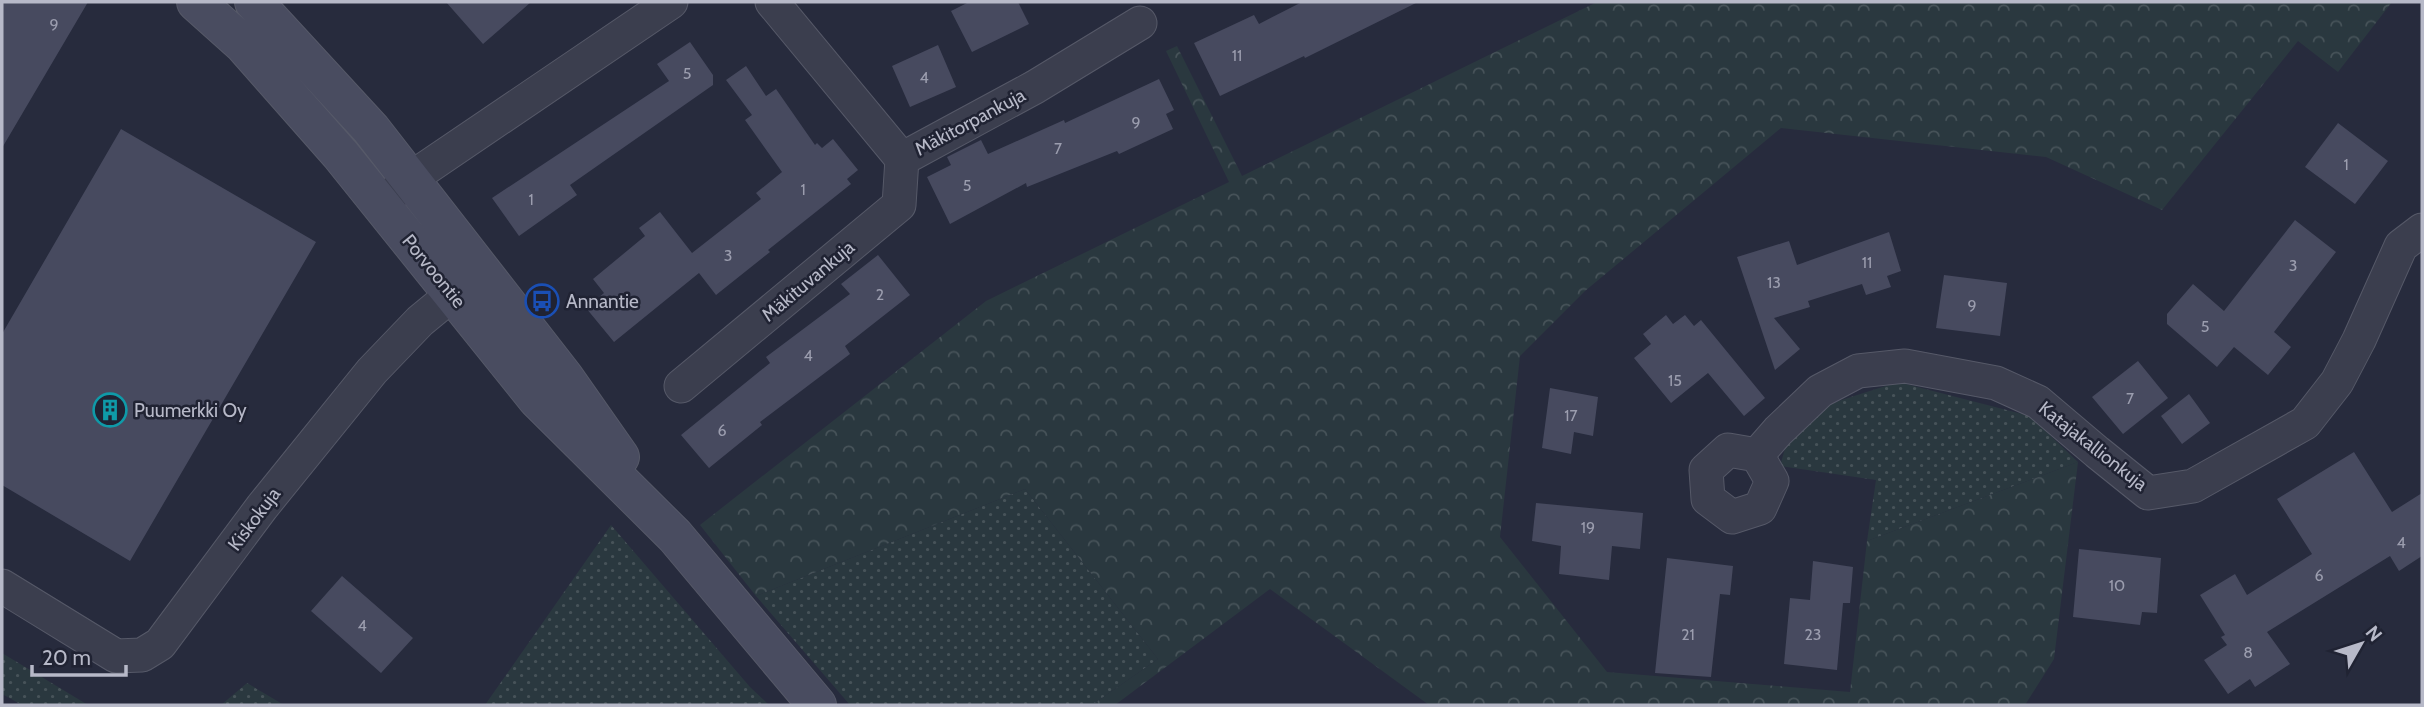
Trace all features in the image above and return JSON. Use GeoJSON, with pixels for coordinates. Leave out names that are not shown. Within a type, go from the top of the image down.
{"type":"FeatureCollection","features":[{"type":"Feature","properties":{"kind":"street","name":"Porvoontie"},"geometry":{"type":"LineString","coordinates":[[196,2],[243,44],[340,154],[380,204],[564,377],[675,536],[817,705]]}},
{"type":"Feature","properties":{"kind":"street","name":"Porvoontie"},"geometry":{"type":"LineString","coordinates":[[254,2],[370,129],[410,179],[467,283]]}},
{"type":"Feature","properties":{"kind":"street"},"geometry":{"type":"LineString","coordinates":[[380,204],[410,179],[671,2]]}},
{"type":"Feature","properties":{"kind":"street","name":"Mäkitorpankuja"},"geometry":{"type":"LineString","coordinates":[[772,2],[902,159],[1035,87],[1140,23]]}},
{"type":"Feature","properties":{"kind":"street","name":"Mäkituvankuja"},"geometry":{"type":"LineString","coordinates":[[681,386],[900,205],[902,159]]}},
{"type":"Feature","properties":{"kind":"street","name":"Katajakallionkuja"},"geometry":{"type":"LineString","coordinates":[[1758,455],[1778,430],[1820,391],[1857,370],[1905,366],[1996,383],[2038,402],[2096,453],[2148,493],[2193,486],[2305,423],[2337,382],[2359,341],[2401,246],[2422,230]]}},
{"type":"Feature","properties":{"kind":"street","name":"Kiskokuja"},"geometry":{"type":"LineString","coordinates":[[2,586],[116,656],[142,655],[160,644],[262,507],[372,371],[420,321],[467,283]]}},
{"type":"Feature","properties":{"kind":"green space"},"geometry":{"type":"Polygon","coordinates":[[[1597,2],[2392,2],[2338,72],[2298,41],[2162,210],[2046,157],[1781,128],[1585,291],[1520,356],[1500,537],[1607,672],[1850,692],[1867,541],[2078,462],[2054,659],[2025,705],[1429,705],[1270,589],[1115,705],[1092,705],[1158,659],[1025,489],[756,596],[700,525],[986,301],[1229,182],[1166,51],[1177,46],[1242,176],[1597,2]]]}},
{"type":"Feature","properties":{"kind":"green space"},"geometry":{"type":"Polygon","coordinates":[[[1898,382],[2030,416],[2078,462],[1867,541],[1876,480],[1780,466],[1786,445],[1829,404],[1898,382]]]}},
{"type":"Feature","properties":{"kind":"green space"},"geometry":{"type":"Polygon","coordinates":[[[1025,489],[1158,659],[1092,705],[850,705],[756,596],[1025,489]]]}},
{"type":"Feature","properties":{"kind":"green space"},"geometry":{"type":"Polygon","coordinates":[[[611,525],[750,687],[769,705],[485,705],[611,525]]]}},
{"type":"Feature","properties":{"kind":"green space"},"geometry":{"type":"Polygon","coordinates":[[[2,653],[88,705],[22,705],[2,694],[2,653]]]}},
{"type":"Feature","properties":{"kind":"green space"},"geometry":{"type":"Polygon","coordinates":[[[247,683],[284,705],[221,705],[247,683]]]}},
{"type":"Feature","properties":{"kind":"building"},"geometry":{"type":"Polygon","coordinates":[[[2,2],[88,2],[2,148],[2,2]]]}},
{"type":"Feature","properties":{"kind":"building"},"geometry":{"type":"Polygon","coordinates":[[[446,2],[531,2],[483,44],[446,2]]]}},
{"type":"Feature","properties":{"kind":"building"},"geometry":{"type":"Polygon","coordinates":[[[969,2],[1018,2],[1029,24],[972,52],[951,11],[969,2]]]}},
{"type":"Feature","properties":{"kind":"building"},"geometry":{"type":"Polygon","coordinates":[[[1302,2],[1418,2],[1305,58],[1304,56],[1220,96],[1194,43],[1254,15],[1259,24],[1302,2]]]}},
{"type":"Feature","properties":{"kind":"building"},"geometry":{"type":"Polygon","coordinates":[[[690,42],[713,75],[713,85],[570,185],[577,195],[519,236],[492,198],[669,81],[657,64],[690,42]]]}},
{"type":"Feature","properties":{"kind":"building"},"geometry":{"type":"Polygon","coordinates":[[[938,45],[956,87],[910,107],[892,66],[938,45]]]}},
{"type":"Feature","properties":{"kind":"building"},"geometry":{"type":"Polygon","coordinates":[[[746,66],[766,96],[776,89],[815,145],[817,143],[822,148],[833,139],[858,170],[847,179],[851,184],[716,295],[699,273],[614,342],[586,308],[604,293],[593,279],[645,236],[639,228],[660,212],[692,253],[761,199],[756,193],[782,172],[745,120],[752,115],[726,80],[746,66]]]}},
{"type":"Feature","properties":{"kind":"building"},"geometry":{"type":"Polygon","coordinates":[[[1159,79],[1174,110],[1166,114],[1173,129],[1119,154],[1117,151],[1027,187],[1026,183],[950,224],[927,177],[951,165],[947,157],[981,140],[988,154],[1064,120],[1065,123],[1159,79]]]}},
{"type":"Feature","properties":{"kind":"building"},"geometry":{"type":"Polygon","coordinates":[[[2338,123],[2388,161],[2355,204],[2305,167],[2338,123]]]}},
{"type":"Feature","properties":{"kind":"building","name":"Puumerkki Oy"},"geometry":{"type":"Polygon","coordinates":[[[121,129],[316,242],[130,561],[2,485],[2,334],[121,129]]]}},
{"type":"Feature","properties":{"kind":"building"},"geometry":{"type":"Polygon","coordinates":[[[2295,220],[2336,252],[2274,332],[2291,347],[2268,375],[2234,347],[2217,367],[2167,324],[2167,314],[2193,284],[2224,311],[2295,220]]]}},
{"type":"Feature","properties":{"kind":"building"},"geometry":{"type":"Polygon","coordinates":[[[1889,232],[1901,271],[1887,276],[1891,287],[1866,295],[1862,284],[1808,301],[1810,307],[1774,318],[1800,349],[1775,370],[1737,257],[1789,241],[1797,265],[1889,232]]]}},
{"type":"Feature","properties":{"kind":"building"},"geometry":{"type":"Polygon","coordinates":[[[878,255],[910,295],[845,346],[850,354],[760,422],[762,425],[709,468],[681,435],[770,363],[766,357],[850,294],[841,284],[878,255]]]}},
{"type":"Feature","properties":{"kind":"building"},"geometry":{"type":"Polygon","coordinates":[[[1944,275],[2007,283],[2000,336],[1936,328],[1944,275]]]}},
{"type":"Feature","properties":{"kind":"building"},"geometry":{"type":"Polygon","coordinates":[[[1666,315],[1673,324],[1685,315],[1694,326],[1701,320],[1765,398],[1744,416],[1708,373],[1671,403],[1634,358],[1651,344],[1643,334],[1666,315]]]}},
{"type":"Feature","properties":{"kind":"building"},"geometry":{"type":"Polygon","coordinates":[[[2138,361],[2168,398],[2123,434],[2092,397],[2138,361]]]}},
{"type":"Feature","properties":{"kind":"building"},"geometry":{"type":"Polygon","coordinates":[[[1550,388],[1598,397],[1593,436],[1574,432],[1571,454],[1542,448],[1550,388]]]}},
{"type":"Feature","properties":{"kind":"building"},"geometry":{"type":"Polygon","coordinates":[[[2189,394],[2210,423],[2182,444],[2161,416],[2189,394]]]}},
{"type":"Feature","properties":{"kind":"building"},"geometry":{"type":"Polygon","coordinates":[[[2354,452],[2392,512],[2422,493],[2422,556],[2399,571],[2390,556],[2267,632],[2290,664],[2255,687],[2250,679],[2228,694],[2204,660],[2227,645],[2221,637],[2225,635],[2200,595],[2235,574],[2247,595],[2312,554],[2277,499],[2354,452]]]}},
{"type":"Feature","properties":{"kind":"building"},"geometry":{"type":"Polygon","coordinates":[[[1536,503],[1643,513],[1640,549],[1612,546],[1609,580],[1559,574],[1561,546],[1532,541],[1536,503]]]}},
{"type":"Feature","properties":{"kind":"building"},"geometry":{"type":"Polygon","coordinates":[[[2079,549],[2161,558],[2157,613],[2142,612],[2140,625],[2073,617],[2079,549]]]}},
{"type":"Feature","properties":{"kind":"building"},"geometry":{"type":"Polygon","coordinates":[[[1667,558],[1733,566],[1730,595],[1720,594],[1711,677],[1655,673],[1667,558]]]}},
{"type":"Feature","properties":{"kind":"building"},"geometry":{"type":"Polygon","coordinates":[[[1813,561],[1853,567],[1850,603],[1843,603],[1837,670],[1784,664],[1790,598],[1810,600],[1813,561]]]}},
{"type":"Feature","properties":{"kind":"building"},"geometry":{"type":"Polygon","coordinates":[[[342,576],[413,638],[381,673],[311,611],[342,576]]]}},
{"type":"Feature","properties":{"kind":"place","name":"Annantie"},"geometry":{"type":"Point","coordinates":[542,301]}},
{"type":"Feature","properties":{"kind":"place","name":"Puumerkki Oy"},"geometry":{"type":"Point","coordinates":[110,410]}}]}
